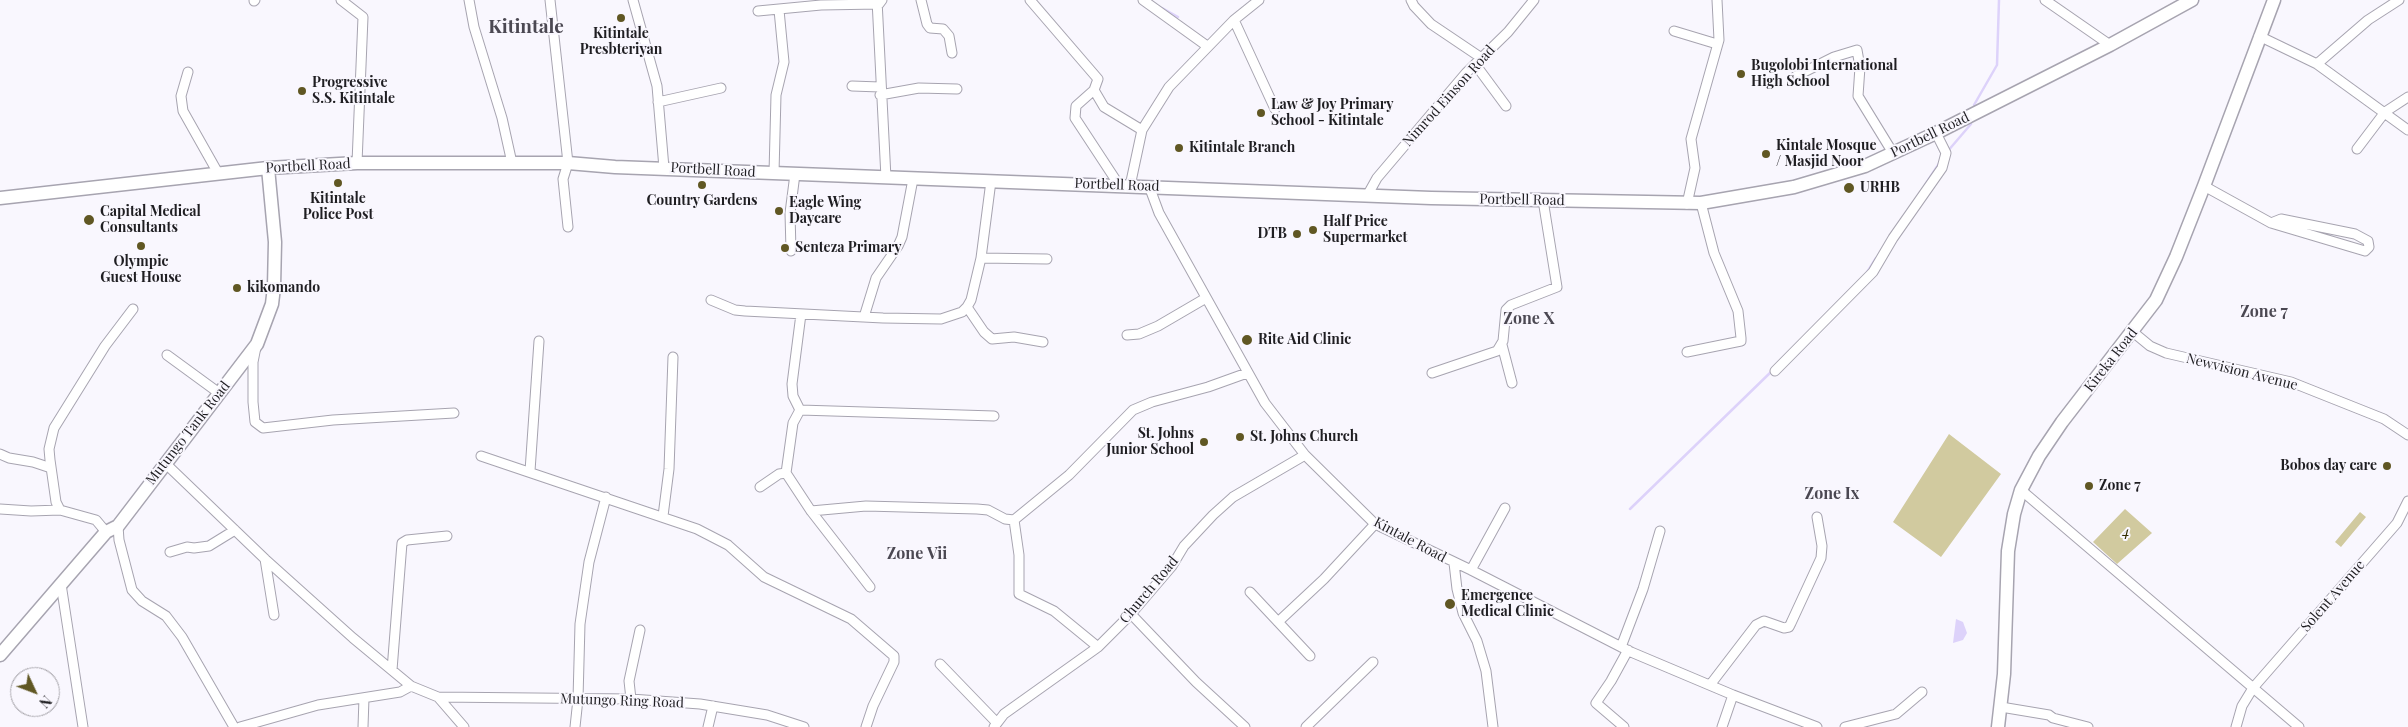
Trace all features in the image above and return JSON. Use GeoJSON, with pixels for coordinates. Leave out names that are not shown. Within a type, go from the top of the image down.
{"type":"FeatureCollection","features":[{"type":"Feature","properties":{"kind":"main road","name":"Portbell Road"},"geometry":{"type":"LineString","coordinates":[[0,198],[218,172],[268,168],[357,163],[568,163],[615,167],[1150,186],[1367,196],[1701,203],[1794,187],[1865,166],[1936,133],[2110,45],[2192,0]]}},
{"type":"Feature","properties":{"kind":"main road","name":"Kireka Road"},"geometry":{"type":"LineString","coordinates":[[1998,727],[2004,674],[2008,551],[2014,514],[2021,490],[2039,456],[2057,429],[2133,332],[2159,293],[2204,186],[2274,0]]}},
{"type":"Feature","properties":{"kind":"main road","name":"Mutungo Tank Road"},"geometry":{"type":"LineString","coordinates":[[0,655],[106,532],[118,526],[257,344],[272,304],[276,263],[268,168]]}},
{"type":"Feature","properties":{"kind":"street"},"geometry":{"type":"LineString","coordinates":[[341,0],[363,17],[357,163]]}},
{"type":"Feature","properties":{"kind":"street"},"geometry":{"type":"LineString","coordinates":[[468,0],[474,27],[499,108],[512,163]]}},
{"type":"Feature","properties":{"kind":"street"},"geometry":{"type":"LineString","coordinates":[[550,0],[568,163],[563,179],[568,227]]}},
{"type":"Feature","properties":{"kind":"street"},"geometry":{"type":"LineString","coordinates":[[633,0],[657,86],[664,168]]}},
{"type":"Feature","properties":{"kind":"street"},"geometry":{"type":"LineString","coordinates":[[921,0],[927,24],[930,28],[943,29],[948,36],[952,53]]}},
{"type":"Feature","properties":{"kind":"street"},"geometry":{"type":"LineString","coordinates":[[1030,0],[1098,79],[1094,90],[1076,106],[1075,118],[1125,186]]}},
{"type":"Feature","properties":{"kind":"street"},"geometry":{"type":"LineString","coordinates":[[1143,0],[1207,46]]}},
{"type":"Feature","properties":{"kind":"street"},"geometry":{"type":"LineString","coordinates":[[1411,0],[1414,6],[1431,24],[1480,58],[1478,68],[1506,106]]}},
{"type":"Feature","properties":{"kind":"street","name":"Nimrod Einson Road"},"geometry":{"type":"LineString","coordinates":[[1367,196],[1377,178],[1480,58],[1508,32],[1534,0]]}},
{"type":"Feature","properties":{"kind":"street"},"geometry":{"type":"LineString","coordinates":[[1687,204],[1695,168],[1691,139],[1717,44],[1717,0]]}},
{"type":"Feature","properties":{"kind":"street"},"geometry":{"type":"LineString","coordinates":[[2045,0],[2110,45]]}},
{"type":"Feature","properties":{"kind":"street"},"geometry":{"type":"LineString","coordinates":[[2317,64],[2368,20],[2399,0]]}},
{"type":"Feature","properties":{"kind":"street"},"geometry":{"type":"LineString","coordinates":[[758,11],[879,1],[880,91],[886,178]]}},
{"type":"Feature","properties":{"kind":"street"},"geometry":{"type":"LineString","coordinates":[[1125,186],[1142,130],[1169,87],[1207,46],[1254,1]]}},
{"type":"Feature","properties":{"kind":"street"},"geometry":{"type":"LineString","coordinates":[[774,173],[776,94],[784,62],[778,10]]}},
{"type":"Feature","properties":{"kind":"street"},"geometry":{"type":"LineString","coordinates":[[1234,20],[1275,109]]}},
{"type":"Feature","properties":{"kind":"street"},"geometry":{"type":"LineString","coordinates":[[1674,31],[1717,44]]}},
{"type":"Feature","properties":{"kind":"street"},"geometry":{"type":"LineString","coordinates":[[2259,36],[2317,64],[2408,130]]}},
{"type":"Feature","properties":{"kind":"street"},"geometry":{"type":"LineString","coordinates":[[1796,76],[1834,57],[1858,50],[1860,68],[1858,96],[1893,153]]}},
{"type":"Feature","properties":{"kind":"street"},"geometry":{"type":"LineString","coordinates":[[188,72],[183,85],[181,103],[183,111],[218,172]]}},
{"type":"Feature","properties":{"kind":"street"},"geometry":{"type":"LineString","coordinates":[[852,86],[880,91],[919,88],[956,89]]}},
{"type":"Feature","properties":{"kind":"street"},"geometry":{"type":"LineString","coordinates":[[658,102],[721,88]]}},
{"type":"Feature","properties":{"kind":"street"},"geometry":{"type":"LineString","coordinates":[[1094,90],[1104,107],[1142,130]]}},
{"type":"Feature","properties":{"kind":"street"},"geometry":{"type":"LineString","coordinates":[[2357,148],[2385,112],[2408,97]]}},
{"type":"Feature","properties":{"kind":"street"},"geometry":{"type":"LineString","coordinates":[[1775,372],[1873,272],[1892,238],[1942,168],[1946,153],[1936,133]]}},
{"type":"Feature","properties":{"kind":"street"},"geometry":{"type":"LineString","coordinates":[[791,251],[790,213],[795,174]]}},
{"type":"Feature","properties":{"kind":"street"},"geometry":{"type":"LineString","coordinates":[[864,317],[876,278],[902,237],[913,179]]}},
{"type":"Feature","properties":{"kind":"street"},"geometry":{"type":"LineString","coordinates":[[711,300],[745,311],[801,314],[941,318],[962,312],[967,307],[981,258],[991,181]]}},
{"type":"Feature","properties":{"kind":"street","name":"Kintale Road"},"geometry":{"type":"LineString","coordinates":[[1150,186],[1159,213],[1265,403],[1305,455],[1375,524],[1471,570],[1624,648],[1733,695],[1817,727]]}},
{"type":"Feature","properties":{"kind":"street"},"geometry":{"type":"LineString","coordinates":[[2204,186],[2271,224],[2365,251],[2370,243],[2365,239],[2329,229],[2281,219],[2271,224]]}},
{"type":"Feature","properties":{"kind":"street"},"geometry":{"type":"LineString","coordinates":[[1512,383],[1502,345],[1506,310],[1511,306],[1557,288],[1544,200]]}},
{"type":"Feature","properties":{"kind":"street"},"geometry":{"type":"LineString","coordinates":[[1687,352],[1741,341],[1738,311],[1714,253],[1701,203]]}},
{"type":"Feature","properties":{"kind":"street"},"geometry":{"type":"LineString","coordinates":[[2326,240],[2329,229]]}},
{"type":"Feature","properties":{"kind":"street"},"geometry":{"type":"LineString","coordinates":[[981,258],[1047,259]]}},
{"type":"Feature","properties":{"kind":"street"},"geometry":{"type":"LineString","coordinates":[[1127,335],[1139,334],[1158,326],[1206,298]]}},
{"type":"Feature","properties":{"kind":"street"},"geometry":{"type":"LineString","coordinates":[[967,307],[984,332],[992,339],[1014,337],[1043,342]]}},
{"type":"Feature","properties":{"kind":"street"},"geometry":{"type":"LineString","coordinates":[[60,510],[56,502],[49,449],[54,428],[105,346],[133,309]]}},
{"type":"Feature","properties":{"kind":"street"},"geometry":{"type":"LineString","coordinates":[[800,410],[793,396],[792,384],[801,314]]}},
{"type":"Feature","properties":{"kind":"street","name":"Newvision Avenue"},"geometry":{"type":"LineString","coordinates":[[2133,332],[2150,346],[2166,353],[2291,382],[2384,419],[2408,435]]}},
{"type":"Feature","properties":{"kind":"street"},"geometry":{"type":"LineString","coordinates":[[530,471],[539,341]]}},
{"type":"Feature","properties":{"kind":"street"},"geometry":{"type":"LineString","coordinates":[[257,344],[253,362],[253,402],[255,422],[263,428],[333,420],[454,413]]}},
{"type":"Feature","properties":{"kind":"street"},"geometry":{"type":"LineString","coordinates":[[1432,373],[1498,351],[1502,345]]}},
{"type":"Feature","properties":{"kind":"street"},"geometry":{"type":"LineString","coordinates":[[167,355],[219,393]]}},
{"type":"Feature","properties":{"kind":"street"},"geometry":{"type":"LineString","coordinates":[[663,516],[668,469],[673,357]]}},
{"type":"Feature","properties":{"kind":"street"},"geometry":{"type":"LineString","coordinates":[[811,511],[866,506],[977,509],[988,510],[1005,519],[1014,520],[1069,475],[1133,410],[1152,402],[1208,387],[1247,373]]}},
{"type":"Feature","properties":{"kind":"street"},"geometry":{"type":"LineString","coordinates":[[800,410],[994,416]]}},
{"type":"Feature","properties":{"kind":"street"},"geometry":{"type":"LineString","coordinates":[[800,410],[794,423],[786,473],[811,511],[870,587]]}},
{"type":"Feature","properties":{"kind":"street"},"geometry":{"type":"LineString","coordinates":[[0,454],[51,468]]}},
{"type":"Feature","properties":{"kind":"street","name":"Church Road"},"geometry":{"type":"LineString","coordinates":[[995,725],[1004,714],[1098,647],[1131,614],[1172,566],[1184,546],[1233,497],[1305,455]]}},
{"type":"Feature","properties":{"kind":"street"},"geometry":{"type":"LineString","coordinates":[[480,456],[530,471],[697,529],[728,545],[764,577],[851,620],[894,656],[894,662],[873,706],[866,727]]}},
{"type":"Feature","properties":{"kind":"street"},"geometry":{"type":"LineString","coordinates":[[165,463],[265,559],[411,686],[438,697],[464,727]]}},
{"type":"Feature","properties":{"kind":"street"},"geometry":{"type":"LineString","coordinates":[[760,487],[779,474],[786,473]]}},
{"type":"Feature","properties":{"kind":"street"},"geometry":{"type":"LineString","coordinates":[[2021,490],[2299,727]]}},
{"type":"Feature","properties":{"kind":"street"},"geometry":{"type":"LineString","coordinates":[[575,727],[578,699],[580,624],[589,562],[606,497]]}},
{"type":"Feature","properties":{"kind":"street","name":"Solent Avenue"},"geometry":{"type":"LineString","coordinates":[[2236,727],[2242,706],[2253,688],[2398,523],[2408,500]]}},
{"type":"Feature","properties":{"kind":"street"},"geometry":{"type":"LineString","coordinates":[[1471,570],[1505,508]]}},
{"type":"Feature","properties":{"kind":"street"},"geometry":{"type":"LineString","coordinates":[[0,509],[60,510],[96,520],[106,532]]}},
{"type":"Feature","properties":{"kind":"street"},"geometry":{"type":"LineString","coordinates":[[1710,685],[1756,625],[1764,621],[1784,628],[1789,627],[1821,558],[1822,546],[1816,517]]}},
{"type":"Feature","properties":{"kind":"street"},"geometry":{"type":"LineString","coordinates":[[1014,520],[1019,555],[1019,594],[1054,611],[1098,647]]}},
{"type":"Feature","properties":{"kind":"street"},"geometry":{"type":"LineString","coordinates":[[1278,622],[1324,579],[1375,524]]}},
{"type":"Feature","properties":{"kind":"street"},"geometry":{"type":"LineString","coordinates":[[118,526],[119,540],[132,590],[142,601],[166,616],[182,637],[234,727]]}},
{"type":"Feature","properties":{"kind":"street"},"geometry":{"type":"LineString","coordinates":[[170,552],[187,547],[209,546],[235,530]]}},
{"type":"Feature","properties":{"kind":"street"},"geometry":{"type":"LineString","coordinates":[[1624,727],[1596,703],[1611,681],[1624,648],[1660,531]]}},
{"type":"Feature","properties":{"kind":"street"},"geometry":{"type":"LineString","coordinates":[[392,670],[402,543],[406,540],[448,536]]}},
{"type":"Feature","properties":{"kind":"street"},"geometry":{"type":"LineString","coordinates":[[265,559],[274,615]]}},
{"type":"Feature","properties":{"kind":"street"},"geometry":{"type":"LineString","coordinates":[[1454,563],[1457,589],[1463,613],[1477,641],[1486,671],[1493,727]]}},
{"type":"Feature","properties":{"kind":"street"},"geometry":{"type":"LineString","coordinates":[[61,584],[83,727]]}},
{"type":"Feature","properties":{"kind":"street"},"geometry":{"type":"LineString","coordinates":[[1250,592],[1310,656]]}},
{"type":"Feature","properties":{"kind":"street"},"geometry":{"type":"LineString","coordinates":[[1131,614],[1196,682],[1245,727]]}},
{"type":"Feature","properties":{"kind":"street"},"geometry":{"type":"LineString","coordinates":[[631,699],[630,681],[640,630]]}},
{"type":"Feature","properties":{"kind":"street"},"geometry":{"type":"LineString","coordinates":[[1306,727],[1373,662]]}},
{"type":"Feature","properties":{"kind":"street"},"geometry":{"type":"LineString","coordinates":[[940,664],[995,725]]}},
{"type":"Feature","properties":{"kind":"street"},"geometry":{"type":"LineString","coordinates":[[244,726],[318,706],[400,692],[411,686]]}},
{"type":"Feature","properties":{"kind":"street"},"geometry":{"type":"LineString","coordinates":[[1845,727],[1896,714],[1922,692]]}},
{"type":"Feature","properties":{"kind":"street"},"geometry":{"type":"LineString","coordinates":[[1722,727],[1733,695]]}},
{"type":"Feature","properties":{"kind":"street","name":"Mutungo Ring Road"},"geometry":{"type":"LineString","coordinates":[[438,697],[631,699],[713,706],[767,715],[804,727]]}},
{"type":"Feature","properties":{"kind":"street"},"geometry":{"type":"LineString","coordinates":[[363,727],[364,698]]}},
{"type":"Feature","properties":{"kind":"street"},"geometry":{"type":"LineString","coordinates":[[708,727],[713,706]]}},
{"type":"Feature","properties":{"kind":"street"},"geometry":{"type":"LineString","coordinates":[[2001,707],[2049,715],[2053,718],[2088,727]]}},
{"type":"Feature","properties":{"kind":"green space"},"geometry":{"type":"Polygon","coordinates":[[[1949,434],[2001,474],[1941,557],[1893,522],[1949,434]]]}},
{"type":"Feature","properties":{"kind":"green space","name":"4"},"geometry":{"type":"Polygon","coordinates":[[[2125,509],[2152,533],[2117,564],[2093,542],[2125,509]]]}},
{"type":"Feature","properties":{"kind":"green space"},"geometry":{"type":"Polygon","coordinates":[[[2360,512],[2366,517],[2341,547],[2335,542],[2360,512]]]}},
{"type":"Feature","properties":{"kind":"shaded area"},"geometry":{"type":"Polygon","coordinates":[[[1956,619],[1963,622],[1967,633],[1963,640],[1953,643],[1956,619]]]}},
{"type":"Feature","properties":{"kind":"waterway"},"geometry":{"type":"LineString","coordinates":[[1974,105],[1997,65],[1999,0]]}},
{"type":"Feature","properties":{"kind":"waterway"},"geometry":{"type":"LineString","coordinates":[[1162,8],[1178,17]]}},
{"type":"Feature","properties":{"kind":"waterway"},"geometry":{"type":"LineString","coordinates":[[1947,152],[1971,124]]}},
{"type":"Feature","properties":{"kind":"waterway"},"geometry":{"type":"LineString","coordinates":[[1925,185],[1940,162]]}},
{"type":"Feature","properties":{"kind":"waterway"},"geometry":{"type":"LineString","coordinates":[[1866,274],[1876,258]]}},
{"type":"Feature","properties":{"kind":"waterway"},"geometry":{"type":"LineString","coordinates":[[1630,509],[1773,370]]}},
{"type":"Feature","properties":{"kind":"place","name":"Kitintale Presbteriyan"},"geometry":{"type":"Point","coordinates":[621,18]}},
{"type":"Feature","properties":{"kind":"place","name":"Bugolobi International High School"},"geometry":{"type":"Point","coordinates":[1741,74]}},
{"type":"Feature","properties":{"kind":"place","name":"Progressive S.S. Kitintale"},"geometry":{"type":"Point","coordinates":[302,91]}},
{"type":"Feature","properties":{"kind":"place","name":"Law & Joy Primary School - Kitintale"},"geometry":{"type":"Point","coordinates":[1261,113]}},
{"type":"Feature","properties":{"kind":"place","name":"Kitintale Branch"},"geometry":{"type":"Point","coordinates":[1179,148]}},
{"type":"Feature","properties":{"kind":"place","name":"Kintale Mosque / Masjid Noor"},"geometry":{"type":"Point","coordinates":[1766,154]}},
{"type":"Feature","properties":{"kind":"place","name":"Kitintale Police Post"},"geometry":{"type":"Point","coordinates":[338,183]}},
{"type":"Feature","properties":{"kind":"place","name":"Country Gardens"},"geometry":{"type":"Point","coordinates":[702,185]}},
{"type":"Feature","properties":{"kind":"place","name":"URHB"},"geometry":{"type":"Point","coordinates":[1849,188]}},
{"type":"Feature","properties":{"kind":"place","name":"Eagle Wing Daycare"},"geometry":{"type":"Point","coordinates":[779,211]}},
{"type":"Feature","properties":{"kind":"place","name":"Capital Medical Consultants"},"geometry":{"type":"Point","coordinates":[89,220]}},
{"type":"Feature","properties":{"kind":"place","name":"Half Price Supermarket"},"geometry":{"type":"Point","coordinates":[1313,230]}},
{"type":"Feature","properties":{"kind":"place","name":"DTB"},"geometry":{"type":"Point","coordinates":[1297,234]}},
{"type":"Feature","properties":{"kind":"place","name":"Olympic Guest House"},"geometry":{"type":"Point","coordinates":[141,246]}},
{"type":"Feature","properties":{"kind":"place","name":"Senteza Primary"},"geometry":{"type":"Point","coordinates":[785,248]}},
{"type":"Feature","properties":{"kind":"place","name":"kikomando"},"geometry":{"type":"Point","coordinates":[237,288]}},
{"type":"Feature","properties":{"kind":"place","name":"Rite Aid Clinic"},"geometry":{"type":"Point","coordinates":[1247,340]}},
{"type":"Feature","properties":{"kind":"place","name":"St. Johns Church"},"geometry":{"type":"Point","coordinates":[1240,437]}},
{"type":"Feature","properties":{"kind":"place","name":"St. Johns Junior School"},"geometry":{"type":"Point","coordinates":[1204,442]}},
{"type":"Feature","properties":{"kind":"place","name":"Bobos day care"},"geometry":{"type":"Point","coordinates":[2387,466]}},
{"type":"Feature","properties":{"kind":"place","name":"Zone 7"},"geometry":{"type":"Point","coordinates":[2089,486]}},
{"type":"Feature","properties":{"kind":"place","name":"Emergence Medical Clinic"},"geometry":{"type":"Point","coordinates":[1450,604]}},
{"type":"Feature","properties":{"kind":"district","name":"Kitintale"},"geometry":{"type":"Point","coordinates":[526,27]}},
{"type":"Feature","properties":{"kind":"district","name":"Zone 7"},"geometry":{"type":"Point","coordinates":[2264,312]}},
{"type":"Feature","properties":{"kind":"district","name":"Zone X"},"geometry":{"type":"Point","coordinates":[1529,319]}},
{"type":"Feature","properties":{"kind":"district","name":"Zone Ix"},"geometry":{"type":"Point","coordinates":[1832,494]}},
{"type":"Feature","properties":{"kind":"district","name":"Zone Vii"},"geometry":{"type":"Point","coordinates":[917,554]}}]}
